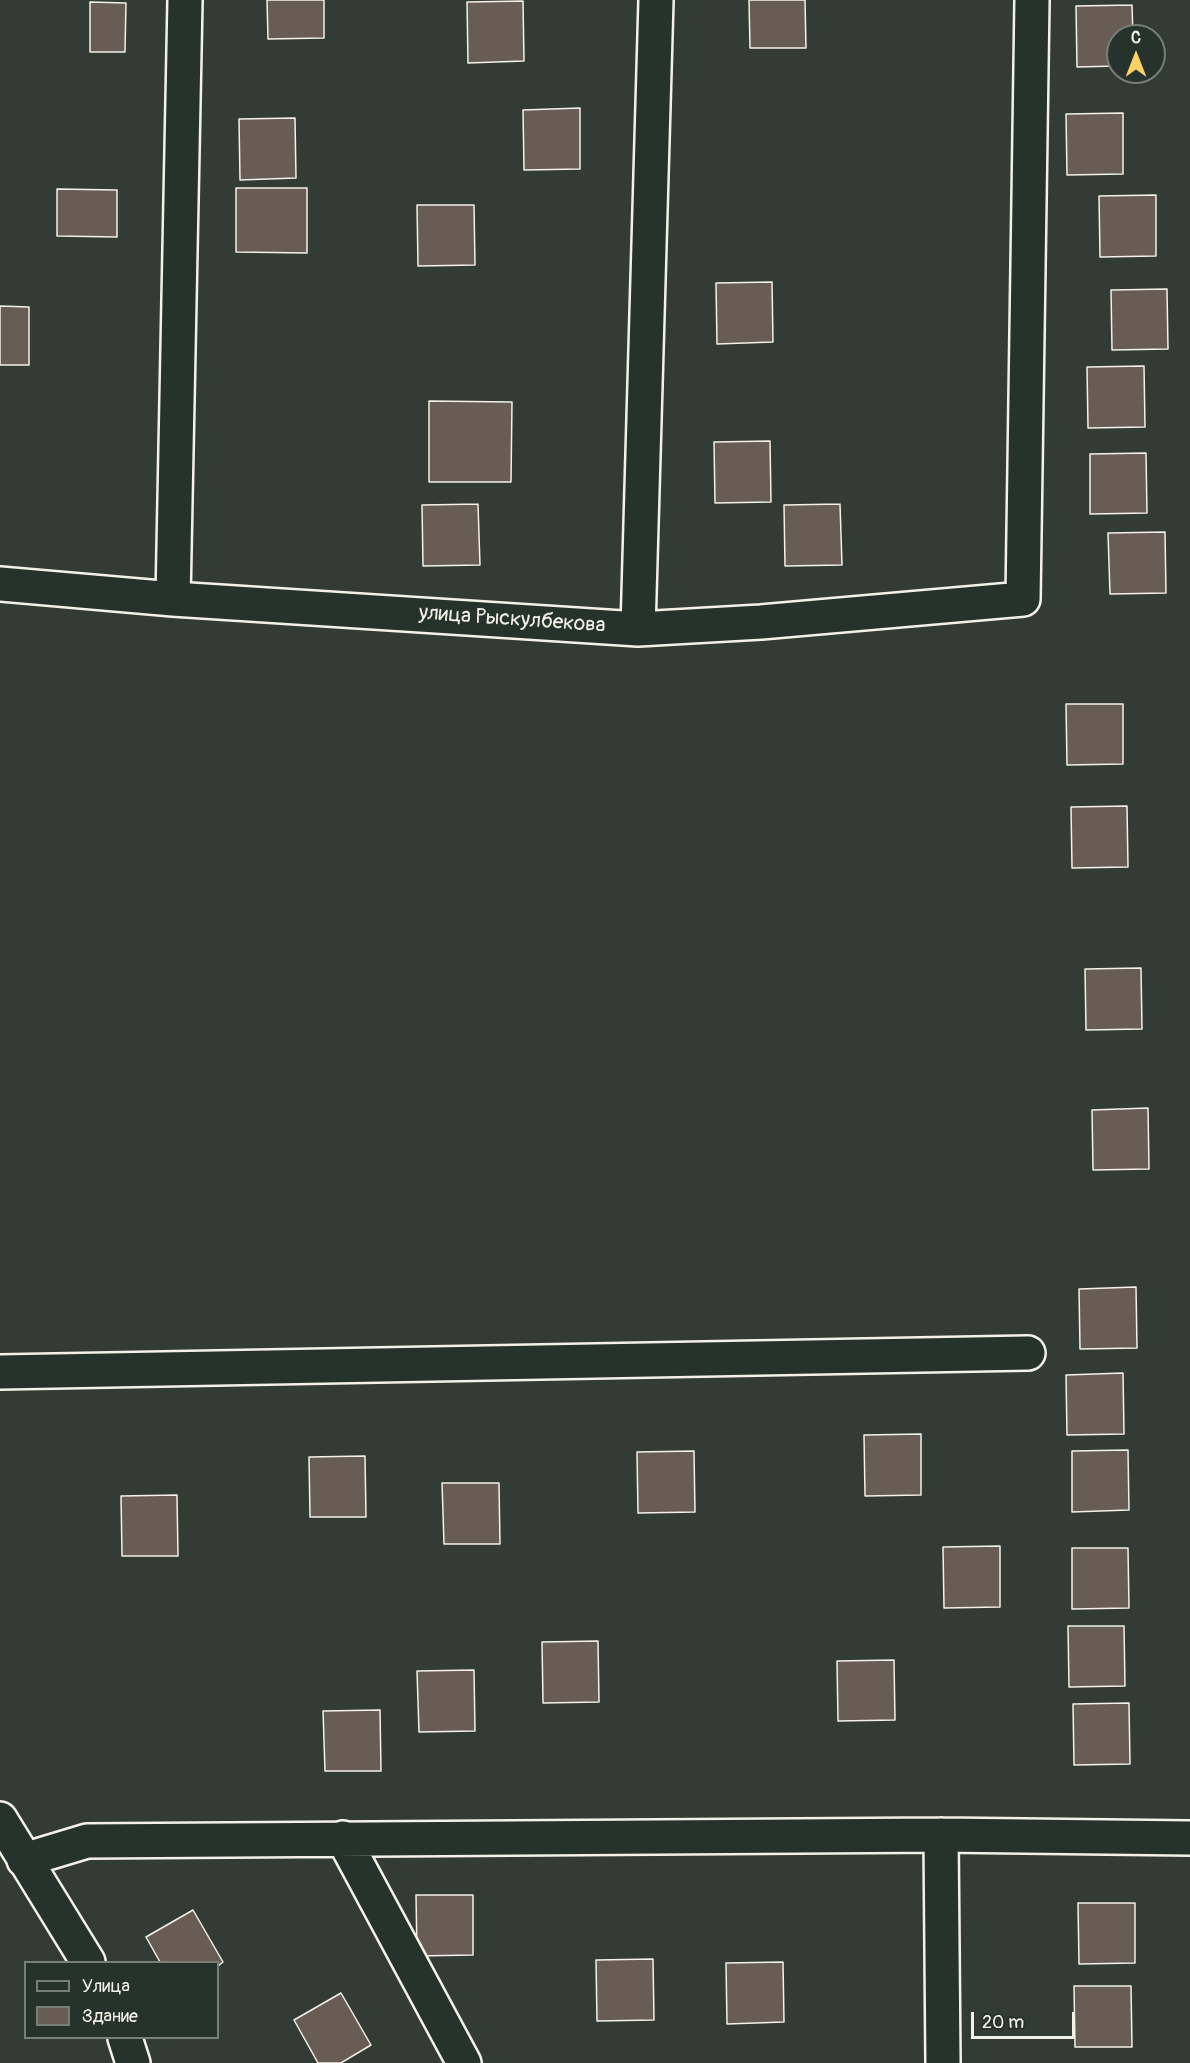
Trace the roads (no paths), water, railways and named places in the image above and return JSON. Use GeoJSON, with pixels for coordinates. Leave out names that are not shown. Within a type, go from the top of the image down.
{"type":"FeatureCollection","features":[{"type":"Feature","properties":{"kind":"street"},"geometry":{"type":"LineString","coordinates":[[173,599],[185,0]]}},
{"type":"Feature","properties":{"kind":"street"},"geometry":{"type":"LineString","coordinates":[[638,628],[656,0]]}},
{"type":"Feature","properties":{"kind":"street","name":"улица Рыскулбекова"},"geometry":{"type":"LineString","coordinates":[[0,584],[173,599],[638,628],[761,622],[1023,599],[1032,0]]}},
{"type":"Feature","properties":{"kind":"street"},"geometry":{"type":"LineString","coordinates":[[0,1372],[1028,1353]]}},
{"type":"Feature","properties":{"kind":"street"},"geometry":{"type":"LineString","coordinates":[[0,1819],[87,1961]]}},
{"type":"Feature","properties":{"kind":"street"},"geometry":{"type":"LineString","coordinates":[[24,1860],[87,1841],[941,1835],[1190,1838]]}},
{"type":"Feature","properties":{"kind":"street"},"geometry":{"type":"LineString","coordinates":[[941,1835],[944,2063]]}},
{"type":"Feature","properties":{"kind":"street"},"geometry":{"type":"LineString","coordinates":[[343,1838],[464,2063]]}},
{"type":"Feature","properties":{"kind":"street"},"geometry":{"type":"LineString","coordinates":[[126,2039],[133,2063]]}}]}
